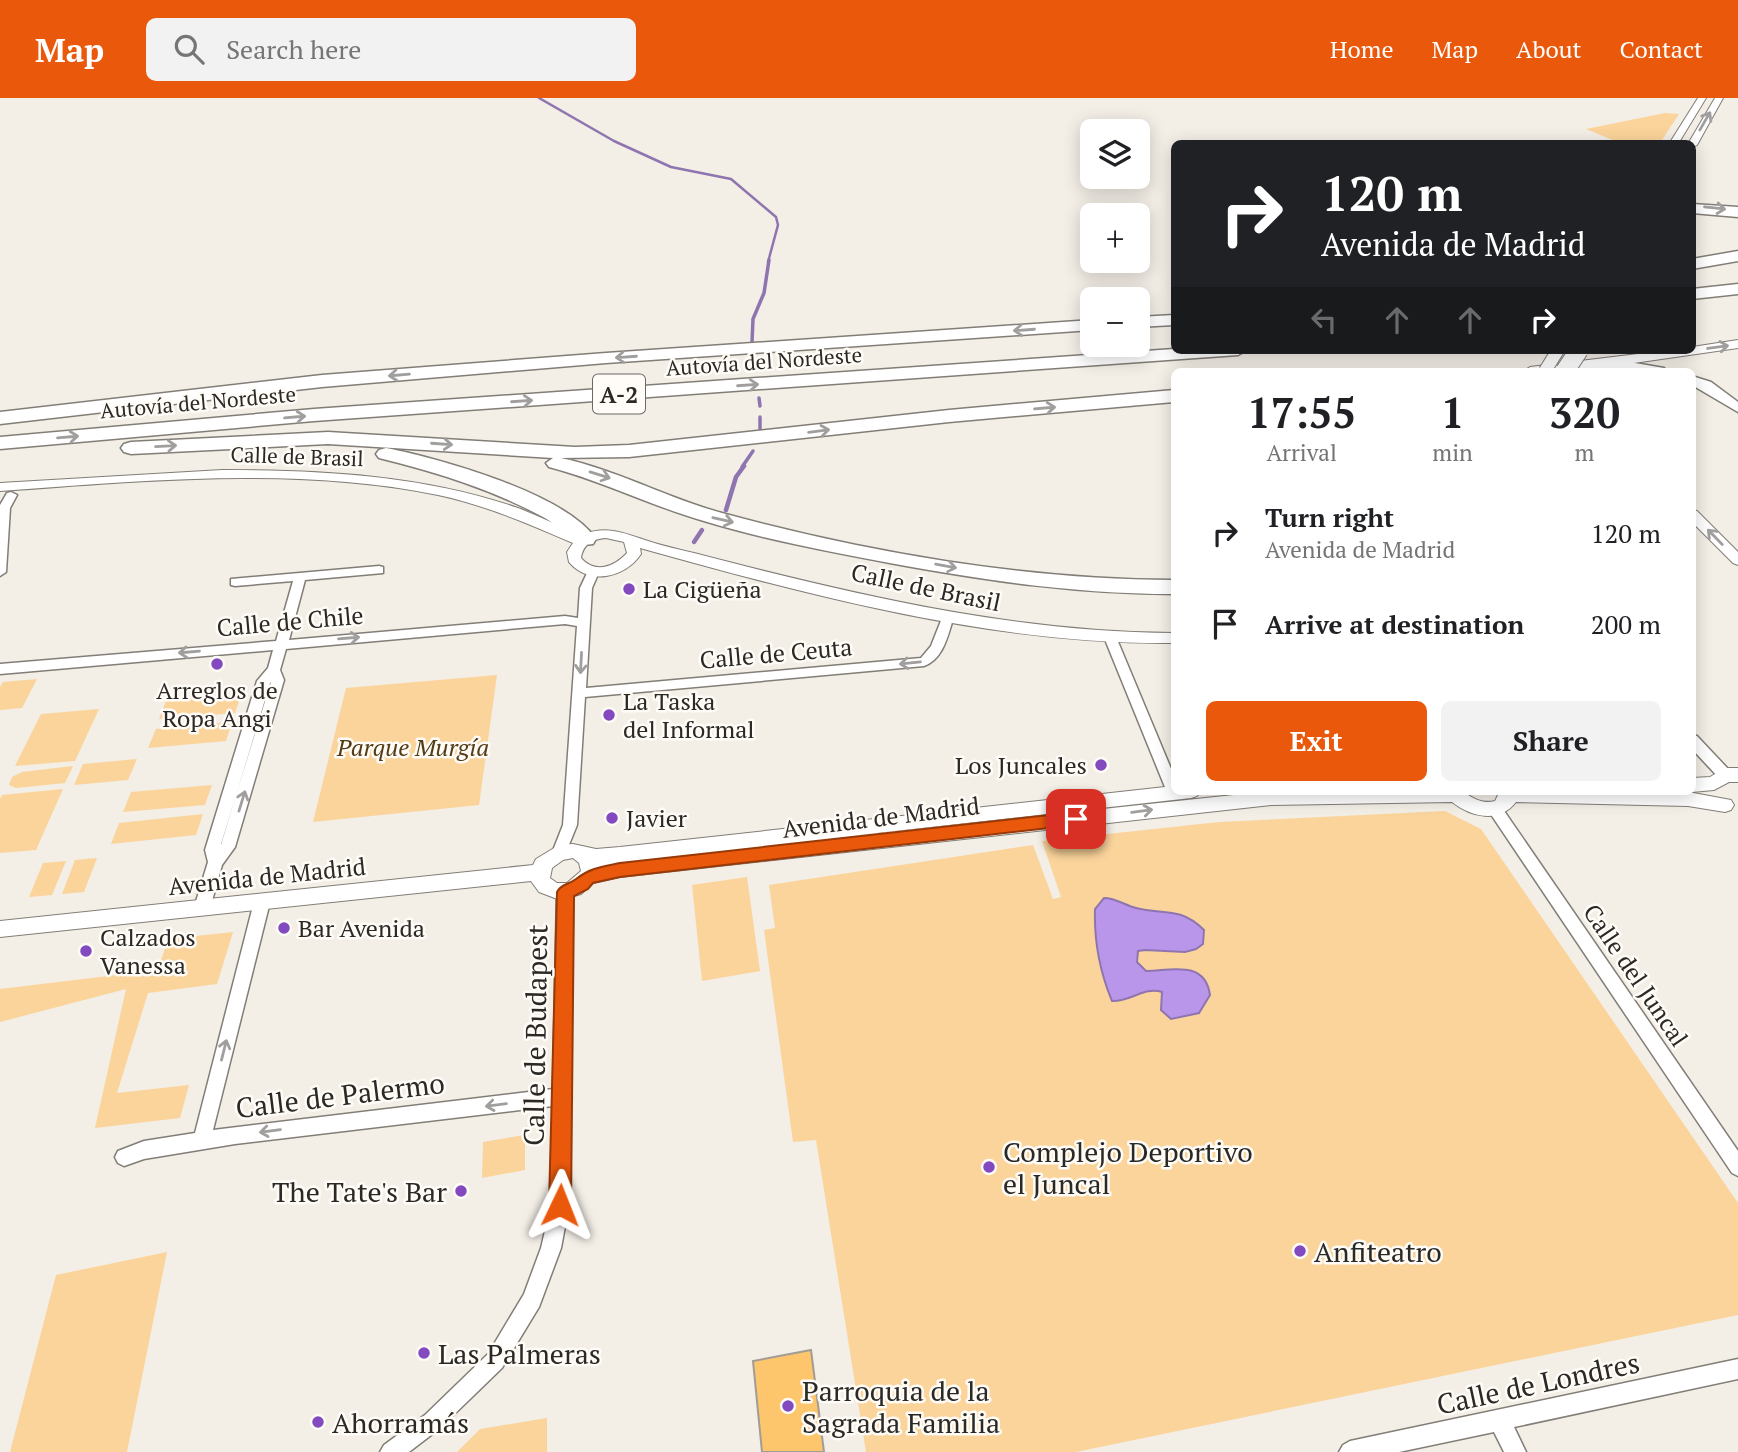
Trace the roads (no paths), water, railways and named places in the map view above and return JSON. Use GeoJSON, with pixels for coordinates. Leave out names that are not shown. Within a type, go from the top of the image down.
{"type":"FeatureCollection","features":[{"type":"Feature","properties":{"kind":"highway"},"geometry":{"type":"LineString","coordinates":[[1696,208],[1738,212]]}},
{"type":"Feature","properties":{"kind":"highway"},"geometry":{"type":"LineString","coordinates":[[1696,264],[1738,258]]}},
{"type":"Feature","properties":{"kind":"highway"},"geometry":{"type":"LineString","coordinates":[[1696,294],[1738,289]]}},
{"type":"Feature","properties":{"kind":"highway"},"geometry":{"type":"LineString","coordinates":[[1696,311],[1738,306]]}},
{"type":"Feature","properties":{"kind":"highway"},"geometry":{"type":"LineString","coordinates":[[1150,321],[1171,320]]}},
{"type":"Feature","properties":{"kind":"highway"},"geometry":{"type":"LineString","coordinates":[[0,418],[322,381],[606,358],[1080,326]]}},
{"type":"Feature","properties":{"kind":"highway"},"geometry":{"type":"LineString","coordinates":[[1150,339],[1171,338]]}},
{"type":"Feature","properties":{"kind":"highway","name":"Autovía del Nordeste"},"geometry":{"type":"LineString","coordinates":[[0,425],[481,385],[1080,344]]}},
{"type":"Feature","properties":{"kind":"highway","name":"Autovía del Nordeste"},"geometry":{"type":"LineString","coordinates":[[0,443],[327,414],[1181,354]]}},
{"type":"Feature","properties":{"kind":"highway"},"geometry":{"type":"LineString","coordinates":[[0,458],[328,438],[575,453],[629,451],[949,416],[1171,396]]}},
{"type":"Feature","properties":{"kind":"highway"},"geometry":{"type":"LineString","coordinates":[[231,443],[354,451],[398,456],[433,464],[554,514],[580,531],[580,544]]}},
{"type":"Feature","properties":{"kind":"highway"},"geometry":{"type":"LineString","coordinates":[[486,447],[520,457],[564,464],[615,479],[684,509],[712,517],[857,550],[971,571],[1065,582],[1171,587]]}},
{"type":"Feature","properties":{"kind":"main road"},"geometry":{"type":"LineString","coordinates":[[1577,362],[1641,368]]}},
{"type":"Feature","properties":{"kind":"main road"},"geometry":{"type":"LineString","coordinates":[[1696,381],[1706,385],[1738,408]]}},
{"type":"Feature","properties":{"kind":"street"},"geometry":{"type":"LineString","coordinates":[[1676,140],[1702,98]]}},
{"type":"Feature","properties":{"kind":"street"},"geometry":{"type":"LineString","coordinates":[[1695,140],[1719,98]]}},
{"type":"Feature","properties":{"kind":"street"},"geometry":{"type":"LineString","coordinates":[[1696,349],[1738,344]]}},
{"type":"Feature","properties":{"kind":"street"},"geometry":{"type":"LineString","coordinates":[[1546,368],[1649,354]]}},
{"type":"Feature","properties":{"kind":"street","name":"Calle de Brasil"},"geometry":{"type":"LineString","coordinates":[[4,492],[237,482],[317,483],[383,491],[452,507],[547,535],[565,543],[580,544]]}},
{"type":"Feature","properties":{"kind":"street"},"geometry":{"type":"LineString","coordinates":[[0,572],[4,492]]}},
{"type":"Feature","properties":{"kind":"street"},"geometry":{"type":"LineString","coordinates":[[1696,517],[1738,560]]}},
{"type":"Feature","properties":{"kind":"street"},"geometry":{"type":"LineString","coordinates":[[615,534],[631,541],[634,554],[630,560],[614,570],[593,572],[577,565],[580,544],[594,535],[615,534]]}},
{"type":"Feature","properties":{"kind":"street","name":"Calle de Brasil"},"geometry":{"type":"LineString","coordinates":[[631,541],[672,553],[948,616],[1008,627],[1110,637],[1171,638]]}},
{"type":"Feature","properties":{"kind":"street","name":"Calle de Brasil"},"geometry":{"type":"LineString","coordinates":[[630,560],[672,553]]}},
{"type":"Feature","properties":{"kind":"street"},"geometry":{"type":"LineString","coordinates":[[235,582],[379,570]]}},
{"type":"Feature","properties":{"kind":"street"},"geometry":{"type":"LineString","coordinates":[[559,852],[573,851],[584,856],[590,865],[588,877],[582,884],[565,892],[554,892],[545,888],[540,880],[540,872],[543,864],[559,852],[570,825],[586,588],[593,572]]}},
{"type":"Feature","properties":{"kind":"street"},"geometry":{"type":"LineString","coordinates":[[202,908],[215,862],[228,848],[236,822],[278,680],[274,670],[300,577]]}},
{"type":"Feature","properties":{"kind":"street","name":"Calle de Ceuta"},"geometry":{"type":"LineString","coordinates":[[579,694],[924,662],[935,654],[948,616]]}},
{"type":"Feature","properties":{"kind":"street","name":"Calle de Chile"},"geometry":{"type":"LineString","coordinates":[[0,669],[565,620],[583,623]]}},
{"type":"Feature","properties":{"kind":"street"},"geometry":{"type":"LineString","coordinates":[[1110,637],[1171,773]]}},
{"type":"Feature","properties":{"kind":"street"},"geometry":{"type":"LineString","coordinates":[[1696,745],[1725,778]]}},
{"type":"Feature","properties":{"kind":"street"},"geometry":{"type":"LineString","coordinates":[[1696,784],[1725,778]]}},
{"type":"Feature","properties":{"kind":"street"},"geometry":{"type":"LineString","coordinates":[[1725,778],[1718,798],[1732,809]]}},
{"type":"Feature","properties":{"kind":"street","name":"Avenida de Madrid"},"geometry":{"type":"LineString","coordinates":[[584,856],[596,857],[1182,797],[1380,795]]}},
{"type":"Feature","properties":{"kind":"street"},"geometry":{"type":"LineString","coordinates":[[1455,795],[1466,804],[1482,809],[1495,809],[1505,805],[1508,795]]}},
{"type":"Feature","properties":{"kind":"street"},"geometry":{"type":"LineString","coordinates":[[1569,795],[1688,799],[1732,809]]}},
{"type":"Feature","properties":{"kind":"street","name":"Avenida de Madrid"},"geometry":{"type":"LineString","coordinates":[[588,877],[620,870],[1182,797]]}},
{"type":"Feature","properties":{"kind":"street","name":"Calle del Juncal"},"geometry":{"type":"LineString","coordinates":[[1495,809],[1738,1167]]}},
{"type":"Feature","properties":{"kind":"street","name":"Avenida de Madrid"},"geometry":{"type":"LineString","coordinates":[[0,929],[540,872]]}},
{"type":"Feature","properties":{"kind":"street","name":"Calle de Budapest"},"geometry":{"type":"LineString","coordinates":[[391,1452],[432,1422],[495,1361],[532,1300],[551,1248],[560,1205],[565,892]]}},
{"type":"Feature","properties":{"kind":"street"},"geometry":{"type":"LineString","coordinates":[[202,1140],[262,902]]}},
{"type":"Feature","properties":{"kind":"street","name":"Calle de Palermo"},"geometry":{"type":"LineString","coordinates":[[124,1157],[144,1150],[202,1140],[563,1096]]}},
{"type":"Feature","properties":{"kind":"street","name":"Calle de Londres"},"geometry":{"type":"LineString","coordinates":[[1350,1452],[1738,1369]]}},
{"type":"Feature","properties":{"kind":"street"},"geometry":{"type":"LineString","coordinates":[[1499,1419],[1516,1452]]}},
{"type":"Feature","properties":{"kind":"waterway"},"geometry":{"type":"LineString","coordinates":[[539,98],[614,141],[671,167],[731,179],[776,217],[778,225],[768,262]]}},
{"type":"Feature","properties":{"kind":"waterway"},"geometry":{"type":"LineString","coordinates":[[752,342],[753,319],[764,293],[769,260]]}},
{"type":"Feature","properties":{"kind":"waterway"},"geometry":{"type":"LineString","coordinates":[[759,398],[760,406]]}},
{"type":"Feature","properties":{"kind":"waterway"},"geometry":{"type":"LineString","coordinates":[[760,417],[760,429]]}},
{"type":"Feature","properties":{"kind":"waterway"},"geometry":{"type":"LineString","coordinates":[[742,467],[753,451]]}},
{"type":"Feature","properties":{"kind":"waterway"},"geometry":{"type":"LineString","coordinates":[[726,510],[736,477],[744,466]]}},
{"type":"Feature","properties":{"kind":"waterway"},"geometry":{"type":"LineString","coordinates":[[694,542],[702,530]]}},
{"type":"Feature","properties":{"kind":"place","name":"La Cigüeña"},"geometry":{"type":"Point","coordinates":[629,589]}},
{"type":"Feature","properties":{"kind":"place","name":"Arreglos de Ropa Angi"},"geometry":{"type":"Point","coordinates":[217,664]}},
{"type":"Feature","properties":{"kind":"place","name":"La Taska del Informal"},"geometry":{"type":"Point","coordinates":[609,715]}},
{"type":"Feature","properties":{"kind":"place","name":"Los Juncales"},"geometry":{"type":"Point","coordinates":[1101,765]}},
{"type":"Feature","properties":{"kind":"place","name":"Javier"},"geometry":{"type":"Point","coordinates":[612,818]}},
{"type":"Feature","properties":{"kind":"place","name":"Bar Avenida"},"geometry":{"type":"Point","coordinates":[284,928]}},
{"type":"Feature","properties":{"kind":"place","name":"Calzados Vanessa"},"geometry":{"type":"Point","coordinates":[86,951]}},
{"type":"Feature","properties":{"kind":"place","name":"Complejo Deportivo el Juncal"},"geometry":{"type":"Point","coordinates":[989,1167]}},
{"type":"Feature","properties":{"kind":"place","name":"The Tate's Bar"},"geometry":{"type":"Point","coordinates":[461,1191]}},
{"type":"Feature","properties":{"kind":"place","name":"Anfiteatro"},"geometry":{"type":"Point","coordinates":[1300,1251]}},
{"type":"Feature","properties":{"kind":"place","name":"Las Palmeras"},"geometry":{"type":"Point","coordinates":[424,1353]}},
{"type":"Feature","properties":{"kind":"place","name":"Parroquia de la Sagrada Familia"},"geometry":{"type":"Point","coordinates":[788,1406]}},
{"type":"Feature","properties":{"kind":"place","name":"Ahorramás"},"geometry":{"type":"Point","coordinates":[318,1422]}},
{"type":"Feature","properties":{"kind":"park label","name":"Parque Murgía"},"geometry":{"type":"Point","coordinates":[413,747]}}]}
